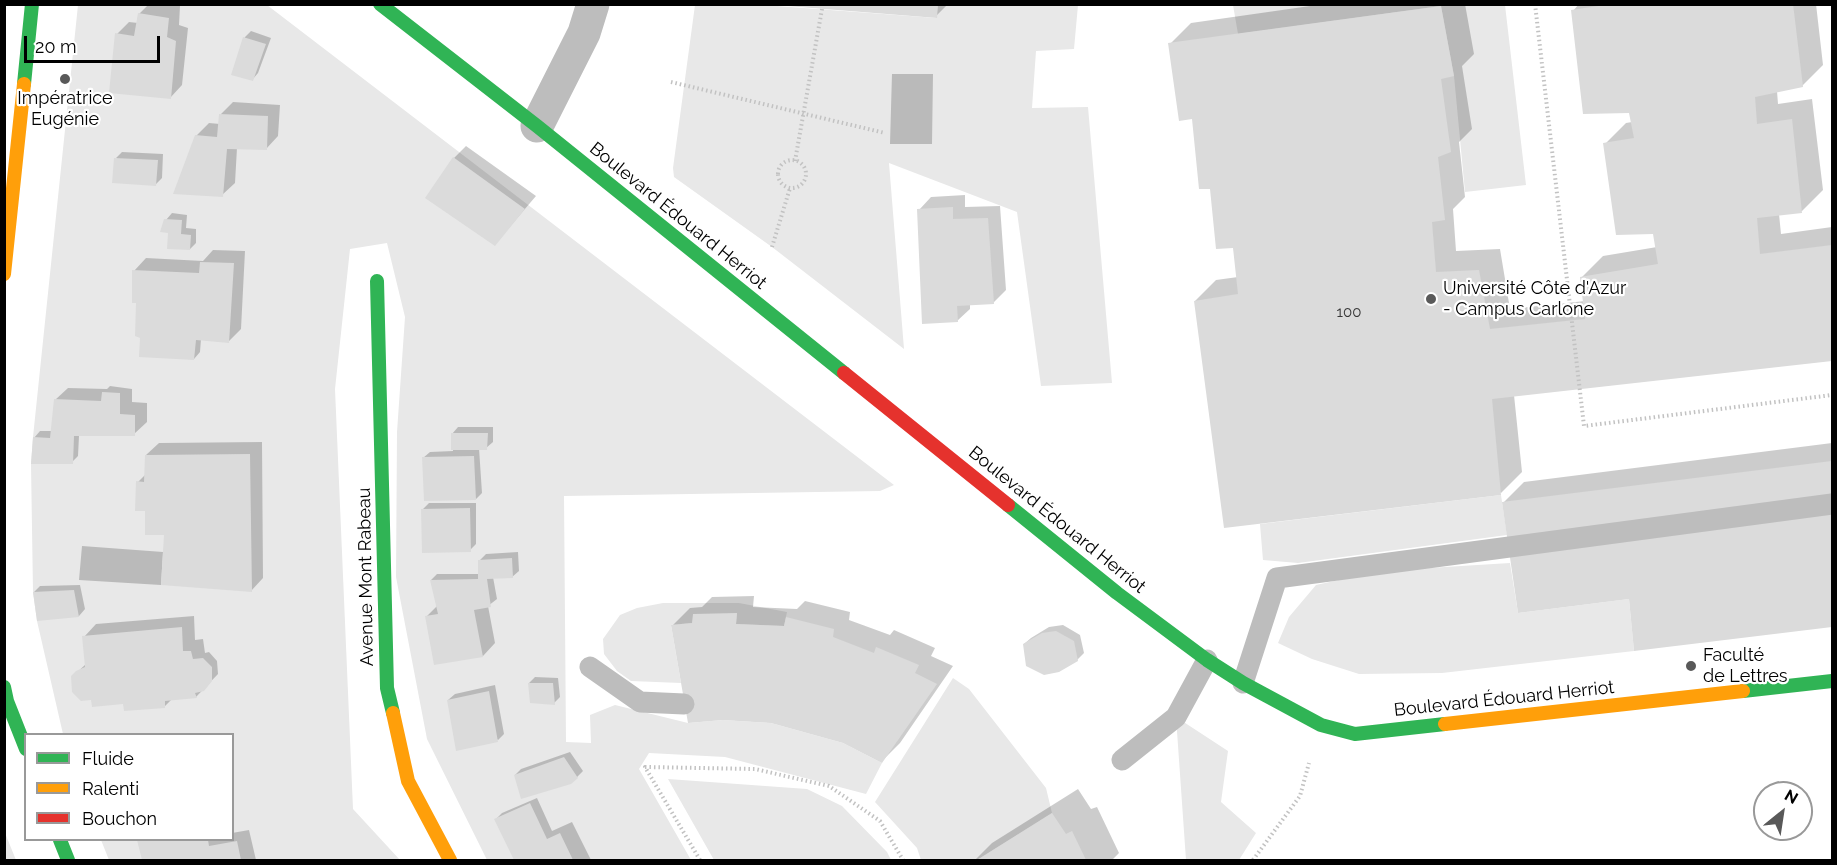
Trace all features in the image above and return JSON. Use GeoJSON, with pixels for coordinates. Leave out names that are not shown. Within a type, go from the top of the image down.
{"type":"FeatureCollection","features":[{"type":"Feature","properties":{"kind":"street"},"geometry":{"type":"LineString","coordinates":[[4,274],[32,4]]}},
{"type":"Feature","properties":{"kind":"street","name":"Boulevard Édouard Herriot"},"geometry":{"type":"LineString","coordinates":[[380,4],[537,126],[1117,593],[1243,683],[1321,725],[1355,734],[1833,681]]}},
{"type":"Feature","properties":{"kind":"street"},"geometry":{"type":"LineString","coordinates":[[537,126],[584,33],[593,4]]}},
{"type":"Feature","properties":{"kind":"street","name":"Avenue Mont Rabeau"},"geometry":{"type":"LineString","coordinates":[[378,281],[387,688],[408,781],[450,861]]}},
{"type":"Feature","properties":{"kind":"street"},"geometry":{"type":"LineString","coordinates":[[4,687],[24,745]]}},
{"type":"Feature","properties":{"kind":"street"},"geometry":{"type":"LineString","coordinates":[[60,841],[68,861]]}},
{"type":"Feature","properties":{"kind":"lane"},"geometry":{"type":"LineString","coordinates":[[1243,683],[1277,578],[1833,504]]}},
{"type":"Feature","properties":{"kind":"lane"},"geometry":{"type":"LineString","coordinates":[[1122,760],[1176,717],[1208,660]]}},
{"type":"Feature","properties":{"kind":"lane"},"geometry":{"type":"LineString","coordinates":[[590,667],[640,702],[684,704]]}},
{"type":"Feature","properties":{"kind":"path"},"geometry":{"type":"LineString","coordinates":[[1535,4],[1584,426],[1833,395]]}},
{"type":"Feature","properties":{"kind":"path"},"geometry":{"type":"LineString","coordinates":[[795,162],[822,9]]}},
{"type":"Feature","properties":{"kind":"path"},"geometry":{"type":"LineString","coordinates":[[671,81],[885,134]]}},
{"type":"Feature","properties":{"kind":"path"},"geometry":{"type":"LineString","coordinates":[[791,161],[803,166],[805,175],[802,183],[790,188],[782,184],[778,172],[783,164],[791,161]]}},
{"type":"Feature","properties":{"kind":"path"},"geometry":{"type":"LineString","coordinates":[[772,247],[790,188]]}},
{"type":"Feature","properties":{"kind":"path"},"geometry":{"type":"LineString","coordinates":[[1253,861],[1300,796],[1321,725]]}},
{"type":"Feature","properties":{"kind":"path"},"geometry":{"type":"LineString","coordinates":[[700,861],[645,767],[755,770],[829,786],[880,821],[903,861]]}},
{"type":"Feature","properties":{"kind":"shaded area"},"geometry":{"type":"Polygon","coordinates":[[[78,5],[267,5],[894,485],[880,491],[564,496],[566,742],[591,743],[590,715],[615,705],[688,723],[723,720],[771,723],[843,743],[882,763],[866,794],[725,757],[649,753],[639,769],[691,860],[487,860],[427,739],[396,577],[397,432],[405,317],[387,243],[350,249],[335,389],[353,809],[400,860],[109,860],[101,841],[234,841],[234,733],[63,733],[37,621],[33,592],[31,464],[78,5]]]}},
{"type":"Feature","properties":{"kind":"shaded area"},"geometry":{"type":"Polygon","coordinates":[[[695,5],[764,5],[936,18],[938,5],[1078,5],[1074,49],[1036,51],[1032,108],[1088,107],[1112,383],[1041,386],[1017,212],[889,163],[904,349],[772,247],[674,177],[673,168],[695,5]]]}},
{"type":"Feature","properties":{"kind":"shaded area"},"geometry":{"type":"Polygon","coordinates":[[[1233,5],[1505,5],[1526,185],[1465,192],[1454,76],[1441,6],[1238,34],[1233,5]]]}},
{"type":"Feature","properties":{"kind":"shaded area"},"geometry":{"type":"Polygon","coordinates":[[[892,74],[933,74],[932,144],[890,144],[892,74]]]}},
{"type":"Feature","properties":{"kind":"shaded area"},"geometry":{"type":"Polygon","coordinates":[[[1501,495],[1507,535],[1298,563],[1263,560],[1260,524],[1501,495]]]}},
{"type":"Feature","properties":{"kind":"shaded area"},"geometry":{"type":"Polygon","coordinates":[[[82,546],[163,552],[161,585],[79,580],[82,546]]]}},
{"type":"Feature","properties":{"kind":"shaded area"},"geometry":{"type":"Polygon","coordinates":[[[1510,563],[1518,613],[1629,599],[1634,651],[1442,673],[1359,674],[1312,659],[1278,643],[1289,617],[1316,585],[1380,571],[1510,563]]]}},
{"type":"Feature","properties":{"kind":"shaded area"},"geometry":{"type":"Polygon","coordinates":[[[663,603],[739,603],[787,612],[784,626],[736,624],[737,614],[671,625],[681,683],[631,681],[617,671],[604,654],[603,639],[620,615],[637,608],[663,603]]]}},
{"type":"Feature","properties":{"kind":"shaded area"},"geometry":{"type":"Polygon","coordinates":[[[953,678],[969,689],[1046,788],[1052,813],[977,860],[921,860],[917,848],[875,802],[953,678]]]}},
{"type":"Feature","properties":{"kind":"shaded area"},"geometry":{"type":"Polygon","coordinates":[[[1176,717],[1228,751],[1221,802],[1256,833],[1239,860],[1186,860],[1176,717]]]}},
{"type":"Feature","properties":{"kind":"shaded area"},"geometry":{"type":"Polygon","coordinates":[[[668,779],[807,789],[842,806],[887,852],[891,860],[714,860],[668,779]]]}},
{"type":"Feature","properties":{"kind":"shaded area"},"geometry":{"type":"Polygon","coordinates":[[[5,833],[16,860],[5,860],[5,833]]]}},
{"type":"Feature","properties":{"kind":"building"},"geometry":{"type":"Polygon","coordinates":[[[787,4],[938,4],[937,18],[787,6],[787,4]]]}},
{"type":"Feature","properties":{"kind":"building"},"geometry":{"type":"Polygon","coordinates":[[[1612,4],[1793,4],[1803,87],[1755,97],[1757,124],[1792,119],[1802,213],[1757,218],[1760,254],[1832,245],[1832,361],[1492,399],[1501,495],[1224,528],[1194,301],[1238,294],[1233,248],[1216,249],[1210,189],[1199,189],[1192,119],[1179,121],[1168,43],[1441,6],[1454,76],[1441,79],[1451,152],[1438,157],[1445,220],[1432,222],[1436,272],[1479,270],[1490,329],[1585,319],[1580,277],[1658,264],[1653,234],[1616,235],[1603,143],[1634,138],[1629,113],[1583,114],[1571,10],[1612,4]]]}},
{"type":"Feature","properties":{"kind":"building"},"geometry":{"type":"Polygon","coordinates":[[[138,13],[169,18],[167,37],[176,41],[171,99],[109,93],[115,33],[134,36],[138,13]]]}},
{"type":"Feature","properties":{"kind":"building"},"geometry":{"type":"Polygon","coordinates":[[[243,37],[266,44],[253,81],[231,75],[243,37]]]}},
{"type":"Feature","properties":{"kind":"building"},"geometry":{"type":"Polygon","coordinates":[[[219,114],[268,116],[267,150],[227,149],[223,197],[173,194],[195,135],[217,137],[219,114]]]}},
{"type":"Feature","properties":{"kind":"building"},"geometry":{"type":"Polygon","coordinates":[[[453,157],[525,209],[495,246],[425,198],[453,157]]]}},
{"type":"Feature","properties":{"kind":"building"},"geometry":{"type":"Polygon","coordinates":[[[114,158],[158,160],[156,186],[112,183],[114,158]]]}},
{"type":"Feature","properties":{"kind":"building"},"geometry":{"type":"Polygon","coordinates":[[[953,207],[953,219],[988,218],[994,304],[957,306],[958,322],[922,324],[917,209],[953,207]]]}},
{"type":"Feature","properties":{"kind":"building"},"geometry":{"type":"Polygon","coordinates":[[[164,219],[182,220],[181,234],[191,235],[190,250],[167,249],[168,233],[160,232],[164,219]]]}},
{"type":"Feature","properties":{"kind":"building"},"geometry":{"type":"Polygon","coordinates":[[[200,262],[234,263],[229,343],[196,340],[194,360],[139,357],[140,338],[135,336],[136,303],[132,303],[132,270],[199,273],[200,262]]]}},
{"type":"Feature","properties":{"kind":"building"},"geometry":{"type":"Polygon","coordinates":[[[102,392],[120,393],[120,414],[135,415],[135,436],[74,436],[73,464],[31,464],[33,437],[50,438],[54,399],[101,401],[102,392]]]}},
{"type":"Feature","properties":{"kind":"building"},"geometry":{"type":"Polygon","coordinates":[[[451,433],[488,433],[487,450],[451,450],[451,433]]]}},
{"type":"Feature","properties":{"kind":"building"},"geometry":{"type":"Polygon","coordinates":[[[250,454],[252,592],[161,585],[164,535],[145,535],[145,511],[135,511],[136,481],[144,482],[145,455],[250,454]]]}},
{"type":"Feature","properties":{"kind":"building"},"geometry":{"type":"Polygon","coordinates":[[[474,456],[476,500],[424,501],[422,457],[474,456]]]}},
{"type":"Feature","properties":{"kind":"building"},"geometry":{"type":"Polygon","coordinates":[[[1832,461],[1832,627],[1634,651],[1629,599],[1518,613],[1502,502],[1832,461]]]}},
{"type":"Feature","properties":{"kind":"building"},"geometry":{"type":"Polygon","coordinates":[[[470,508],[471,552],[422,553],[421,509],[470,508]]]}},
{"type":"Feature","properties":{"kind":"building"},"geometry":{"type":"Polygon","coordinates":[[[512,558],[513,578],[487,579],[491,607],[474,610],[483,657],[434,665],[425,616],[438,614],[430,580],[478,579],[478,560],[512,558]]]}},
{"type":"Feature","properties":{"kind":"building"},"geometry":{"type":"Polygon","coordinates":[[[74,590],[79,617],[37,621],[33,592],[74,590]]]}},
{"type":"Feature","properties":{"kind":"building"},"geometry":{"type":"Polygon","coordinates":[[[737,613],[736,624],[784,626],[786,617],[834,629],[833,637],[874,653],[876,647],[919,665],[915,673],[937,684],[882,763],[843,743],[771,723],[723,720],[688,723],[671,625],[692,623],[693,614],[737,613]]]}},
{"type":"Feature","properties":{"kind":"building"},"geometry":{"type":"Polygon","coordinates":[[[182,627],[183,651],[191,651],[193,659],[203,658],[212,667],[212,681],[204,691],[195,693],[197,698],[165,701],[165,708],[124,711],[123,704],[92,707],[91,700],[81,701],[72,692],[71,676],[85,667],[82,636],[182,627]]]}},
{"type":"Feature","properties":{"kind":"building"},"geometry":{"type":"Polygon","coordinates":[[[1056,631],[1074,641],[1078,661],[1059,672],[1044,675],[1026,666],[1023,644],[1042,633],[1056,631]]]}},
{"type":"Feature","properties":{"kind":"building"},"geometry":{"type":"Polygon","coordinates":[[[528,683],[553,683],[555,705],[530,703],[528,683]]]}},
{"type":"Feature","properties":{"kind":"building"},"geometry":{"type":"Polygon","coordinates":[[[489,691],[498,742],[456,751],[447,700],[489,691]]]}},
{"type":"Feature","properties":{"kind":"building"},"geometry":{"type":"Polygon","coordinates":[[[564,757],[578,778],[571,784],[521,799],[514,775],[564,757]]]}},
{"type":"Feature","properties":{"kind":"building"},"geometry":{"type":"Polygon","coordinates":[[[530,803],[547,839],[560,833],[573,860],[514,860],[494,819],[530,803]]]}},
{"type":"Feature","properties":{"kind":"building"},"geometry":{"type":"Polygon","coordinates":[[[1052,813],[1066,834],[1072,831],[1086,860],[977,860],[1052,813]]]}},
{"type":"Feature","properties":{"kind":"building"},"geometry":{"type":"Polygon","coordinates":[[[137,841],[208,841],[209,846],[237,841],[241,860],[142,860],[137,841]]]}},
{"type":"Feature","properties":{"kind":"traffic: fast"},"geometry":{"type":"LineString","coordinates":[[24,84],[32,4]]}},
{"type":"Feature","properties":{"kind":"traffic: fast"},"geometry":{"type":"LineString","coordinates":[[380,4],[537,126],[844,373]]}},
{"type":"Feature","properties":{"kind":"traffic: fast"},"geometry":{"type":"LineString","coordinates":[[377,281],[387,688],[393,713]]}},
{"type":"Feature","properties":{"kind":"traffic: fast"},"geometry":{"type":"LineString","coordinates":[[1008,505],[1117,593],[1207,660],[1243,683],[1321,725],[1355,734],[1445,724]]}},
{"type":"Feature","properties":{"kind":"traffic: fast"},"geometry":{"type":"LineString","coordinates":[[1743,691],[1832,681]]}},
{"type":"Feature","properties":{"kind":"traffic: fast"},"geometry":{"type":"LineString","coordinates":[[4,687],[7,701],[24,744]]}},
{"type":"Feature","properties":{"kind":"traffic: fast"},"geometry":{"type":"LineString","coordinates":[[60,841],[68,860]]}},
{"type":"Feature","properties":{"kind":"traffic: slow"},"geometry":{"type":"LineString","coordinates":[[4,274],[24,84]]}},
{"type":"Feature","properties":{"kind":"traffic: slow"},"geometry":{"type":"LineString","coordinates":[[1445,724],[1743,691]]}},
{"type":"Feature","properties":{"kind":"traffic: slow"},"geometry":{"type":"LineString","coordinates":[[393,713],[408,781],[450,860]]}},
{"type":"Feature","properties":{"kind":"traffic: jam"},"geometry":{"type":"LineString","coordinates":[[844,373],[1008,505]]}},
{"type":"Feature","properties":{"kind":"place","name":"Impératrice Eugénie"},"geometry":{"type":"Point","coordinates":[65,79]}},
{"type":"Feature","properties":{"kind":"place","name":"Université Côte d'Azur - Campus Carlone"},"geometry":{"type":"Point","coordinates":[1431,299]}},
{"type":"Feature","properties":{"kind":"place","name":"Faculté de Lettres"},"geometry":{"type":"Point","coordinates":[1691,666]}}]}
